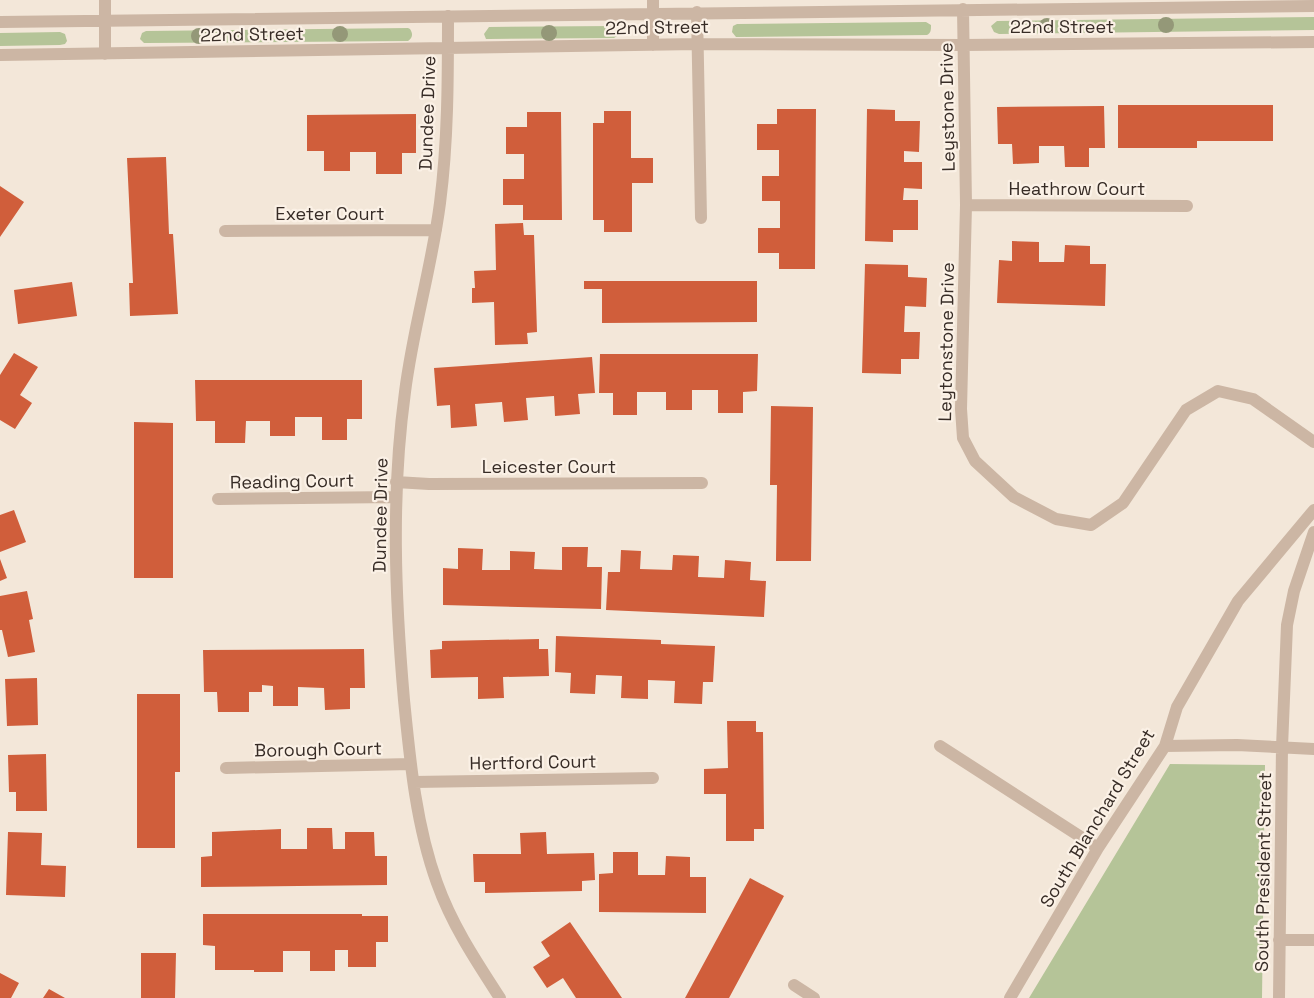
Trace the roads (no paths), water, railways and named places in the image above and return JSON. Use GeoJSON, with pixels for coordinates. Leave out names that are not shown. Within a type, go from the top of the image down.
{"type":"FeatureCollection","features":[{"type":"Feature","properties":{"kind":"street"},"geometry":{"type":"LineString","coordinates":[[105,0],[105,54]]}},
{"type":"Feature","properties":{"kind":"street"},"geometry":{"type":"LineString","coordinates":[[652,45],[653,6]]}},
{"type":"Feature","properties":{"kind":"street","name":"22nd Street"},"geometry":{"type":"LineString","coordinates":[[0,22],[448,16],[653,6],[697,12],[1314,6]]}},
{"type":"Feature","properties":{"kind":"street","name":"Leystone Drive"},"geometry":{"type":"LineString","coordinates":[[963,9],[966,205]]}},
{"type":"Feature","properties":{"kind":"street"},"geometry":{"type":"LineString","coordinates":[[697,12],[701,218]]}},
{"type":"Feature","properties":{"kind":"street","name":"Dundee Drive"},"geometry":{"type":"LineString","coordinates":[[448,16],[448,94],[444,159],[436,230],[405,391],[396,482],[396,578],[399,642],[411,764],[426,848],[436,883],[458,932],[500,998]]}},
{"type":"Feature","properties":{"kind":"street","name":"22nd Street"},"geometry":{"type":"LineString","coordinates":[[0,56],[697,44],[963,45],[1314,42]]}},
{"type":"Feature","properties":{"kind":"street","name":"Heathrow Court"},"geometry":{"type":"LineString","coordinates":[[966,205],[1187,206]]}},
{"type":"Feature","properties":{"kind":"street","name":"Leytonstone Drive"},"geometry":{"type":"LineString","coordinates":[[966,205],[961,408],[963,438],[975,461],[1014,497],[1056,519],[1091,525],[1123,503],[1186,410],[1218,391],[1253,399],[1314,442]]}},
{"type":"Feature","properties":{"kind":"street","name":"Exeter Court"},"geometry":{"type":"LineString","coordinates":[[226,231],[436,230]]}},
{"type":"Feature","properties":{"kind":"street","name":"Leicester Court"},"geometry":{"type":"LineString","coordinates":[[396,482],[429,484],[702,483]]}},
{"type":"Feature","properties":{"kind":"street","name":"Reading Court"},"geometry":{"type":"LineString","coordinates":[[218,500],[396,497]]}},
{"type":"Feature","properties":{"kind":"street","name":"South Blanchard Street"},"geometry":{"type":"LineString","coordinates":[[1010,998],[1098,848],[1165,746],[1177,707],[1238,601],[1314,510]]}},
{"type":"Feature","properties":{"kind":"street","name":"South President Street"},"geometry":{"type":"LineString","coordinates":[[1279,998],[1282,747],[1287,625],[1294,591],[1314,532]]}},
{"type":"Feature","properties":{"kind":"street","name":"South President Street"},"geometry":{"type":"LineString","coordinates":[[1165,746],[1238,745],[1282,747]]}},
{"type":"Feature","properties":{"kind":"street"},"geometry":{"type":"LineString","coordinates":[[940,746],[1098,848]]}},
{"type":"Feature","properties":{"kind":"street"},"geometry":{"type":"LineString","coordinates":[[1282,747],[1314,749]]}},
{"type":"Feature","properties":{"kind":"street","name":"Borough Court"},"geometry":{"type":"LineString","coordinates":[[226,768],[411,764]]}},
{"type":"Feature","properties":{"kind":"street","name":"Hertford Court"},"geometry":{"type":"LineString","coordinates":[[414,782],[653,778]]}},
{"type":"Feature","properties":{"kind":"street"},"geometry":{"type":"LineString","coordinates":[[1279,940],[1314,940]]}},
{"type":"Feature","properties":{"kind":"street"},"geometry":{"type":"LineString","coordinates":[[794,985],[814,998]]}}]}
